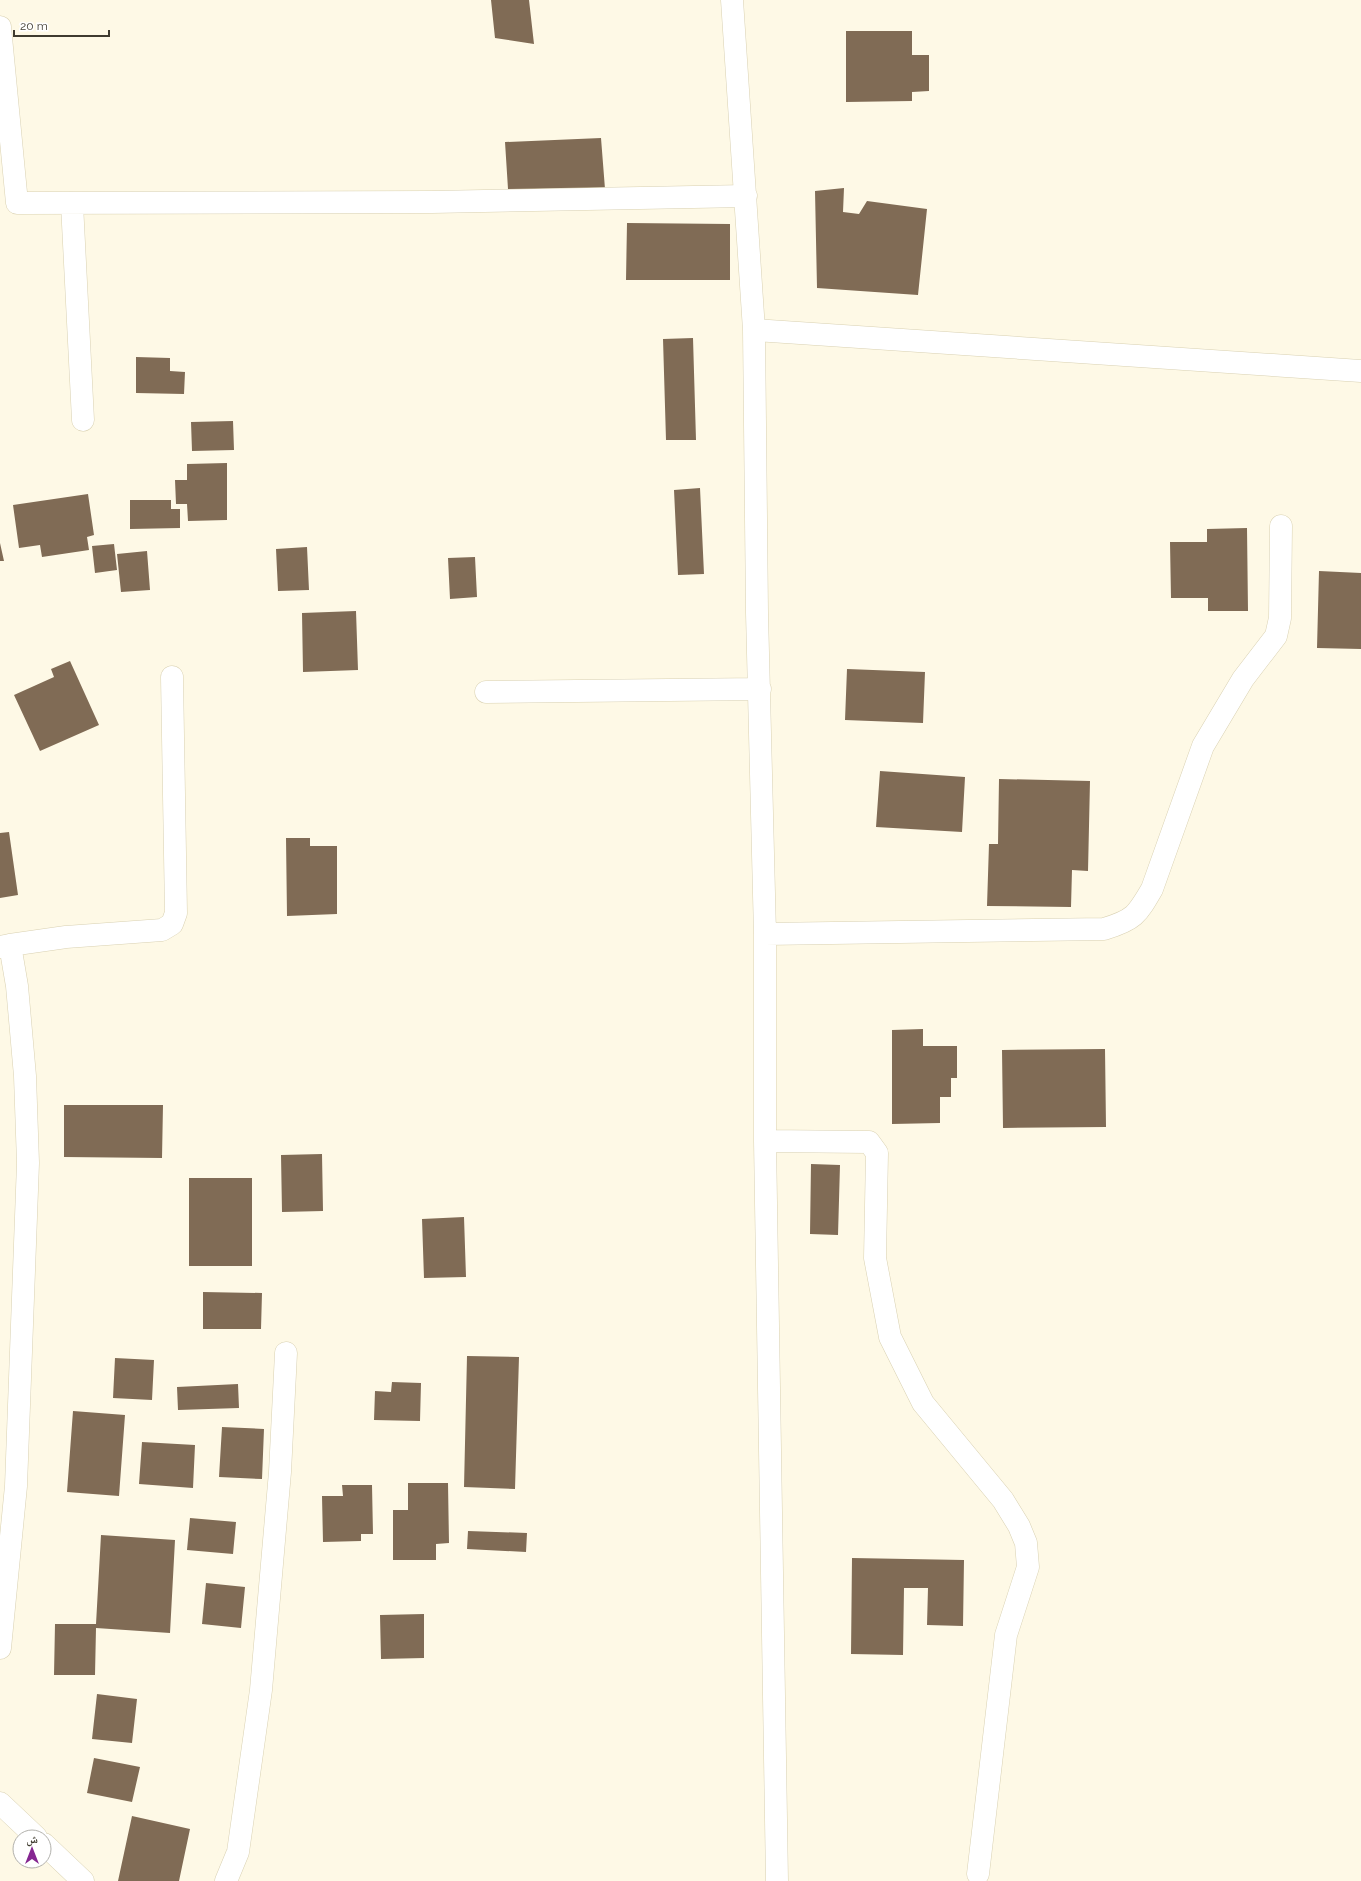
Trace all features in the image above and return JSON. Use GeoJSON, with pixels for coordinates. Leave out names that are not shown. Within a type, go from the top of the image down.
{"type":"FeatureCollection","features":[{"type":"Feature","properties":{"kind":"street"},"geometry":{"type":"LineString","coordinates":[[732,0],[754,330],[765,934],[765,1141],[777,1881]]}},
{"type":"Feature","properties":{"kind":"street"},"geometry":{"type":"LineString","coordinates":[[0,27],[8,203],[432,202],[746,196]]}},
{"type":"Feature","properties":{"kind":"street"},"geometry":{"type":"LineString","coordinates":[[72,204],[83,420]]}},
{"type":"Feature","properties":{"kind":"street"},"geometry":{"type":"LineString","coordinates":[[754,330],[1361,371]]}},
{"type":"Feature","properties":{"kind":"street"},"geometry":{"type":"LineString","coordinates":[[765,934],[1104,929],[1125,923],[1141,908],[1152,888],[1204,746],[1243,679],[1276,636],[1280,618],[1281,526]]}},
{"type":"Feature","properties":{"kind":"street"},"geometry":{"type":"LineString","coordinates":[[0,1648],[16,1486],[28,1163],[25,1076],[17,986],[5,946],[66,937],[162,930],[172,924],[176,913],[172,677]]}},
{"type":"Feature","properties":{"kind":"street"},"geometry":{"type":"LineString","coordinates":[[486,692],[760,689]]}},
{"type":"Feature","properties":{"kind":"street"},"geometry":{"type":"LineString","coordinates":[[765,1141],[869,1142],[877,1153],[875,1258],[890,1337],[923,1403],[1003,1500],[1019,1526],[1026,1543],[1028,1567],[1006,1635],[978,1874]]}},
{"type":"Feature","properties":{"kind":"street"},"geometry":{"type":"LineString","coordinates":[[226,1881],[238,1852],[261,1690],[280,1472],[286,1352]]}},
{"type":"Feature","properties":{"kind":"street"},"geometry":{"type":"LineString","coordinates":[[0,1803],[28,1829]]}},
{"type":"Feature","properties":{"kind":"street"},"geometry":{"type":"LineString","coordinates":[[52,1852],[83,1881]]}},
{"type":"Feature","properties":{"kind":"building"},"geometry":{"type":"Polygon","coordinates":[[[491,0],[529,0],[534,44],[495,38],[491,0]]]}},
{"type":"Feature","properties":{"kind":"building"},"geometry":{"type":"Polygon","coordinates":[[[846,31],[912,31],[912,55],[929,55],[929,91],[912,92],[912,101],[846,102],[846,31]]]}},
{"type":"Feature","properties":{"kind":"building"},"geometry":{"type":"Polygon","coordinates":[[[601,138],[605,189],[508,189],[505,142],[601,138]]]}},
{"type":"Feature","properties":{"kind":"building"},"geometry":{"type":"Polygon","coordinates":[[[844,188],[843,212],[859,214],[867,201],[927,209],[918,295],[817,288],[815,191],[844,188]]]}},
{"type":"Feature","properties":{"kind":"building"},"geometry":{"type":"Polygon","coordinates":[[[627,223],[730,224],[730,280],[626,280],[627,223]]]}},
{"type":"Feature","properties":{"kind":"building"},"geometry":{"type":"Polygon","coordinates":[[[693,338],[696,440],[666,440],[663,339],[693,338]]]}},
{"type":"Feature","properties":{"kind":"building"},"geometry":{"type":"Polygon","coordinates":[[[136,357],[170,358],[170,371],[185,372],[184,394],[136,393],[136,357]]]}},
{"type":"Feature","properties":{"kind":"building"},"geometry":{"type":"Polygon","coordinates":[[[233,421],[234,450],[192,451],[191,422],[233,421]]]}},
{"type":"Feature","properties":{"kind":"building"},"geometry":{"type":"Polygon","coordinates":[[[227,463],[227,520],[188,521],[187,504],[176,504],[175,480],[187,480],[187,464],[227,463]]]}},
{"type":"Feature","properties":{"kind":"building"},"geometry":{"type":"Polygon","coordinates":[[[700,488],[704,574],[678,575],[674,490],[700,488]]]}},
{"type":"Feature","properties":{"kind":"building"},"geometry":{"type":"Polygon","coordinates":[[[88,494],[94,535],[87,537],[89,550],[42,557],[40,545],[19,548],[13,505],[88,494]]]}},
{"type":"Feature","properties":{"kind":"building"},"geometry":{"type":"Polygon","coordinates":[[[130,500],[171,500],[171,509],[180,509],[180,528],[130,529],[130,500]]]}},
{"type":"Feature","properties":{"kind":"building"},"geometry":{"type":"Polygon","coordinates":[[[1247,528],[1248,611],[1208,611],[1208,598],[1171,598],[1170,542],[1207,542],[1207,529],[1247,528]]]}},
{"type":"Feature","properties":{"kind":"building"},"geometry":{"type":"Polygon","coordinates":[[[0,543],[4,561],[0,561],[0,543]]]}},
{"type":"Feature","properties":{"kind":"building"},"geometry":{"type":"Polygon","coordinates":[[[114,544],[117,570],[95,573],[92,546],[114,544]]]}},
{"type":"Feature","properties":{"kind":"building"},"geometry":{"type":"Polygon","coordinates":[[[307,547],[309,590],[278,591],[276,549],[307,547]]]}},
{"type":"Feature","properties":{"kind":"building"},"geometry":{"type":"Polygon","coordinates":[[[147,551],[150,590],[121,592],[117,554],[147,551]]]}},
{"type":"Feature","properties":{"kind":"building"},"geometry":{"type":"Polygon","coordinates":[[[475,557],[477,597],[450,599],[448,558],[475,557]]]}},
{"type":"Feature","properties":{"kind":"building"},"geometry":{"type":"Polygon","coordinates":[[[1319,571],[1361,573],[1361,649],[1317,648],[1319,571]]]}},
{"type":"Feature","properties":{"kind":"building"},"geometry":{"type":"Polygon","coordinates":[[[356,611],[358,670],[303,672],[302,613],[356,611]]]}},
{"type":"Feature","properties":{"kind":"building"},"geometry":{"type":"Polygon","coordinates":[[[70,661],[99,725],[40,751],[14,695],[54,677],[51,669],[70,661]]]}},
{"type":"Feature","properties":{"kind":"building"},"geometry":{"type":"Polygon","coordinates":[[[847,669],[925,672],[923,723],[845,720],[847,669]]]}},
{"type":"Feature","properties":{"kind":"building"},"geometry":{"type":"Polygon","coordinates":[[[880,771],[965,777],[962,832],[876,827],[880,771]]]}},
{"type":"Feature","properties":{"kind":"building"},"geometry":{"type":"Polygon","coordinates":[[[999,779],[1090,781],[1088,871],[1072,870],[1071,907],[987,906],[989,844],[998,844],[999,779]]]}},
{"type":"Feature","properties":{"kind":"building"},"geometry":{"type":"Polygon","coordinates":[[[9,832],[18,895],[0,898],[0,833],[9,832]]]}},
{"type":"Feature","properties":{"kind":"building"},"geometry":{"type":"Polygon","coordinates":[[[286,838],[310,838],[310,846],[337,846],[337,914],[287,916],[286,838]]]}},
{"type":"Feature","properties":{"kind":"building"},"geometry":{"type":"Polygon","coordinates":[[[923,1029],[923,1046],[957,1046],[957,1078],[951,1078],[951,1097],[940,1097],[940,1123],[892,1124],[892,1030],[923,1029]]]}},
{"type":"Feature","properties":{"kind":"building"},"geometry":{"type":"Polygon","coordinates":[[[1105,1049],[1106,1127],[1003,1128],[1002,1050],[1105,1049]]]}},
{"type":"Feature","properties":{"kind":"building"},"geometry":{"type":"Polygon","coordinates":[[[64,1105],[163,1105],[162,1158],[64,1157],[64,1105]]]}},
{"type":"Feature","properties":{"kind":"building"},"geometry":{"type":"Polygon","coordinates":[[[322,1154],[323,1211],[282,1212],[281,1155],[322,1154]]]}},
{"type":"Feature","properties":{"kind":"building"},"geometry":{"type":"Polygon","coordinates":[[[811,1164],[840,1165],[838,1235],[810,1234],[811,1164]]]}},
{"type":"Feature","properties":{"kind":"building"},"geometry":{"type":"Polygon","coordinates":[[[189,1178],[252,1178],[252,1266],[189,1266],[189,1178]]]}},
{"type":"Feature","properties":{"kind":"building"},"geometry":{"type":"Polygon","coordinates":[[[464,1217],[466,1277],[424,1278],[422,1219],[464,1217]]]}},
{"type":"Feature","properties":{"kind":"building"},"geometry":{"type":"Polygon","coordinates":[[[203,1292],[262,1293],[261,1329],[203,1329],[203,1292]]]}},
{"type":"Feature","properties":{"kind":"building"},"geometry":{"type":"Polygon","coordinates":[[[467,1356],[519,1357],[515,1489],[464,1487],[467,1356]]]}},
{"type":"Feature","properties":{"kind":"building"},"geometry":{"type":"Polygon","coordinates":[[[115,1358],[154,1360],[152,1400],[113,1398],[115,1358]]]}},
{"type":"Feature","properties":{"kind":"building"},"geometry":{"type":"Polygon","coordinates":[[[392,1382],[421,1383],[420,1421],[374,1420],[375,1391],[391,1392],[392,1382]]]}},
{"type":"Feature","properties":{"kind":"building"},"geometry":{"type":"Polygon","coordinates":[[[238,1384],[239,1408],[178,1410],[177,1387],[238,1384]]]}},
{"type":"Feature","properties":{"kind":"building"},"geometry":{"type":"Polygon","coordinates":[[[73,1411],[125,1415],[119,1496],[67,1492],[73,1411]]]}},
{"type":"Feature","properties":{"kind":"building"},"geometry":{"type":"Polygon","coordinates":[[[222,1427],[264,1429],[262,1479],[219,1477],[222,1427]]]}},
{"type":"Feature","properties":{"kind":"building"},"geometry":{"type":"Polygon","coordinates":[[[142,1442],[195,1445],[193,1488],[139,1484],[142,1442]]]}},
{"type":"Feature","properties":{"kind":"building"},"geometry":{"type":"Polygon","coordinates":[[[408,1483],[448,1483],[449,1543],[436,1544],[436,1560],[393,1560],[393,1510],[408,1510],[408,1483]]]}},
{"type":"Feature","properties":{"kind":"building"},"geometry":{"type":"Polygon","coordinates":[[[342,1485],[372,1485],[373,1534],[361,1534],[361,1541],[323,1542],[322,1496],[343,1496],[342,1485]]]}},
{"type":"Feature","properties":{"kind":"building"},"geometry":{"type":"Polygon","coordinates":[[[190,1518],[236,1522],[233,1554],[187,1550],[190,1518]]]}},
{"type":"Feature","properties":{"kind":"building"},"geometry":{"type":"Polygon","coordinates":[[[468,1531],[527,1533],[526,1552],[467,1549],[468,1531]]]}},
{"type":"Feature","properties":{"kind":"building"},"geometry":{"type":"Polygon","coordinates":[[[101,1535],[175,1540],[170,1633],[96,1628],[95,1675],[54,1675],[55,1624],[96,1624],[101,1535]]]}},
{"type":"Feature","properties":{"kind":"building"},"geometry":{"type":"Polygon","coordinates":[[[852,1558],[964,1560],[963,1626],[927,1625],[928,1588],[904,1588],[903,1655],[851,1654],[852,1558]]]}},
{"type":"Feature","properties":{"kind":"building"},"geometry":{"type":"Polygon","coordinates":[[[206,1583],[245,1587],[241,1628],[202,1624],[206,1583]]]}},
{"type":"Feature","properties":{"kind":"building"},"geometry":{"type":"Polygon","coordinates":[[[424,1614],[424,1658],[381,1659],[380,1615],[424,1614]]]}},
{"type":"Feature","properties":{"kind":"building"},"geometry":{"type":"Polygon","coordinates":[[[97,1694],[137,1699],[132,1743],[92,1739],[97,1694]]]}},
{"type":"Feature","properties":{"kind":"building"},"geometry":{"type":"Polygon","coordinates":[[[94,1758],[140,1767],[132,1802],[87,1793],[94,1758]]]}},
{"type":"Feature","properties":{"kind":"building"},"geometry":{"type":"Polygon","coordinates":[[[132,1816],[190,1829],[179,1881],[118,1881],[132,1816]]]}}]}
